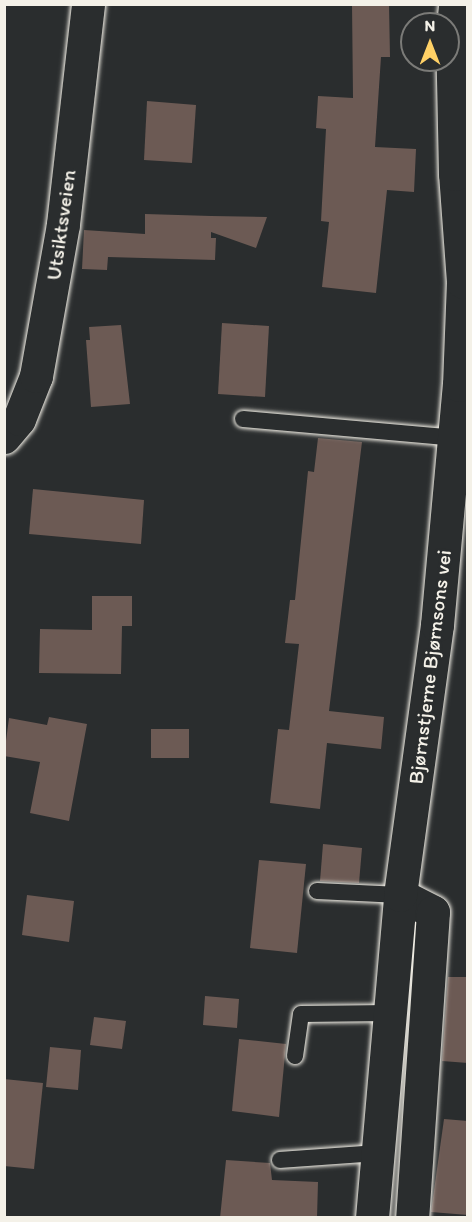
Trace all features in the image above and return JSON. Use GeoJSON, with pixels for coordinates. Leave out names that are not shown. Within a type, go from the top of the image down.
{"type":"FeatureCollection","features":[{"type":"Feature","properties":{"kind":"street","name":"Utsiktsveien"},"geometry":{"type":"LineString","coordinates":[[4,437],[19,419],[36,376],[63,224],[88,4]]}},
{"type":"Feature","properties":{"kind":"street","name":"Bjørnstjerne Bjørnsons vei"},"geometry":{"type":"LineString","coordinates":[[372,1218],[400,895],[437,625],[454,438],[463,282],[455,174],[452,35],[455,4]]}},
{"type":"Feature","properties":{"kind":"street"},"geometry":{"type":"LineString","coordinates":[[400,895],[432,912],[412,1218]]}},
{"type":"Feature","properties":{"kind":"lane"},"geometry":{"type":"LineString","coordinates":[[243,419],[454,438]]}},
{"type":"Feature","properties":{"kind":"lane"},"geometry":{"type":"LineString","coordinates":[[316,891],[400,895]]}},
{"type":"Feature","properties":{"kind":"lane"},"geometry":{"type":"LineString","coordinates":[[295,1056],[301,1014],[390,1013]]}},
{"type":"Feature","properties":{"kind":"lane"},"geometry":{"type":"LineString","coordinates":[[280,1160],[377,1153]]}},
{"type":"Feature","properties":{"kind":"building"},"geometry":{"type":"Polygon","coordinates":[[[352,4],[389,4],[390,57],[381,57],[375,147],[416,149],[414,192],[387,190],[376,293],[322,287],[329,222],[321,221],[326,129],[316,128],[318,96],[353,98],[352,4]]]}},
{"type":"Feature","properties":{"kind":"building"},"geometry":{"type":"Polygon","coordinates":[[[147,101],[196,105],[192,163],[144,160],[147,101]]]}},
{"type":"Feature","properties":{"kind":"building"},"geometry":{"type":"Polygon","coordinates":[[[145,214],[267,217],[256,248],[211,232],[211,238],[216,238],[215,260],[108,257],[107,270],[82,269],[84,230],[145,234],[145,214]]]}},
{"type":"Feature","properties":{"kind":"building"},"geometry":{"type":"Polygon","coordinates":[[[222,323],[269,326],[265,397],[218,394],[222,323]]]}},
{"type":"Feature","properties":{"kind":"building"},"geometry":{"type":"Polygon","coordinates":[[[121,325],[130,404],[91,407],[86,340],[90,340],[89,327],[121,325]]]}},
{"type":"Feature","properties":{"kind":"building"},"geometry":{"type":"Polygon","coordinates":[[[318,438],[362,442],[329,711],[384,717],[381,749],[327,743],[320,809],[270,803],[278,729],[289,730],[299,644],[285,643],[290,600],[295,600],[308,471],[314,472],[318,438]]]}},
{"type":"Feature","properties":{"kind":"building"},"geometry":{"type":"Polygon","coordinates":[[[33,489],[144,500],[141,544],[29,534],[33,489]]]}},
{"type":"Feature","properties":{"kind":"building"},"geometry":{"type":"Polygon","coordinates":[[[92,596],[132,596],[132,626],[122,626],[121,674],[39,673],[40,629],[92,630],[92,596]]]}},
{"type":"Feature","properties":{"kind":"building"},"geometry":{"type":"Polygon","coordinates":[[[49,717],[87,724],[69,821],[30,813],[40,762],[4,756],[9,718],[47,725],[49,717]]]}},
{"type":"Feature","properties":{"kind":"building"},"geometry":{"type":"Polygon","coordinates":[[[151,729],[189,729],[189,758],[151,758],[151,729]]]}},
{"type":"Feature","properties":{"kind":"building"},"geometry":{"type":"Polygon","coordinates":[[[323,844],[362,848],[359,883],[320,881],[323,844]]]}},
{"type":"Feature","properties":{"kind":"building"},"geometry":{"type":"Polygon","coordinates":[[[259,860],[306,864],[297,953],[250,948],[259,860]]]}},
{"type":"Feature","properties":{"kind":"building"},"geometry":{"type":"Polygon","coordinates":[[[27,895],[74,901],[69,942],[22,935],[27,895]]]}},
{"type":"Feature","properties":{"kind":"building"},"geometry":{"type":"Polygon","coordinates":[[[448,977],[468,977],[468,1063],[442,1061],[448,977]]]}},
{"type":"Feature","properties":{"kind":"building"},"geometry":{"type":"Polygon","coordinates":[[[205,996],[239,999],[237,1028],[203,1025],[205,996]]]}},
{"type":"Feature","properties":{"kind":"building"},"geometry":{"type":"Polygon","coordinates":[[[94,1017],[126,1021],[122,1049],[90,1045],[94,1017]]]}},
{"type":"Feature","properties":{"kind":"building"},"geometry":{"type":"Polygon","coordinates":[[[239,1039],[286,1044],[279,1117],[232,1111],[239,1039]]]}},
{"type":"Feature","properties":{"kind":"building"},"geometry":{"type":"Polygon","coordinates":[[[50,1047],[81,1050],[78,1090],[46,1087],[50,1047]]]}},
{"type":"Feature","properties":{"kind":"building"},"geometry":{"type":"Polygon","coordinates":[[[4,1079],[43,1083],[34,1169],[4,1166],[4,1079]]]}},
{"type":"Feature","properties":{"kind":"building"},"geometry":{"type":"Polygon","coordinates":[[[444,1119],[468,1121],[468,1215],[431,1212],[444,1119]]]}},
{"type":"Feature","properties":{"kind":"building"},"geometry":{"type":"Polygon","coordinates":[[[226,1160],[270,1163],[272,1180],[318,1182],[317,1218],[220,1218],[226,1160]]]}}]}
